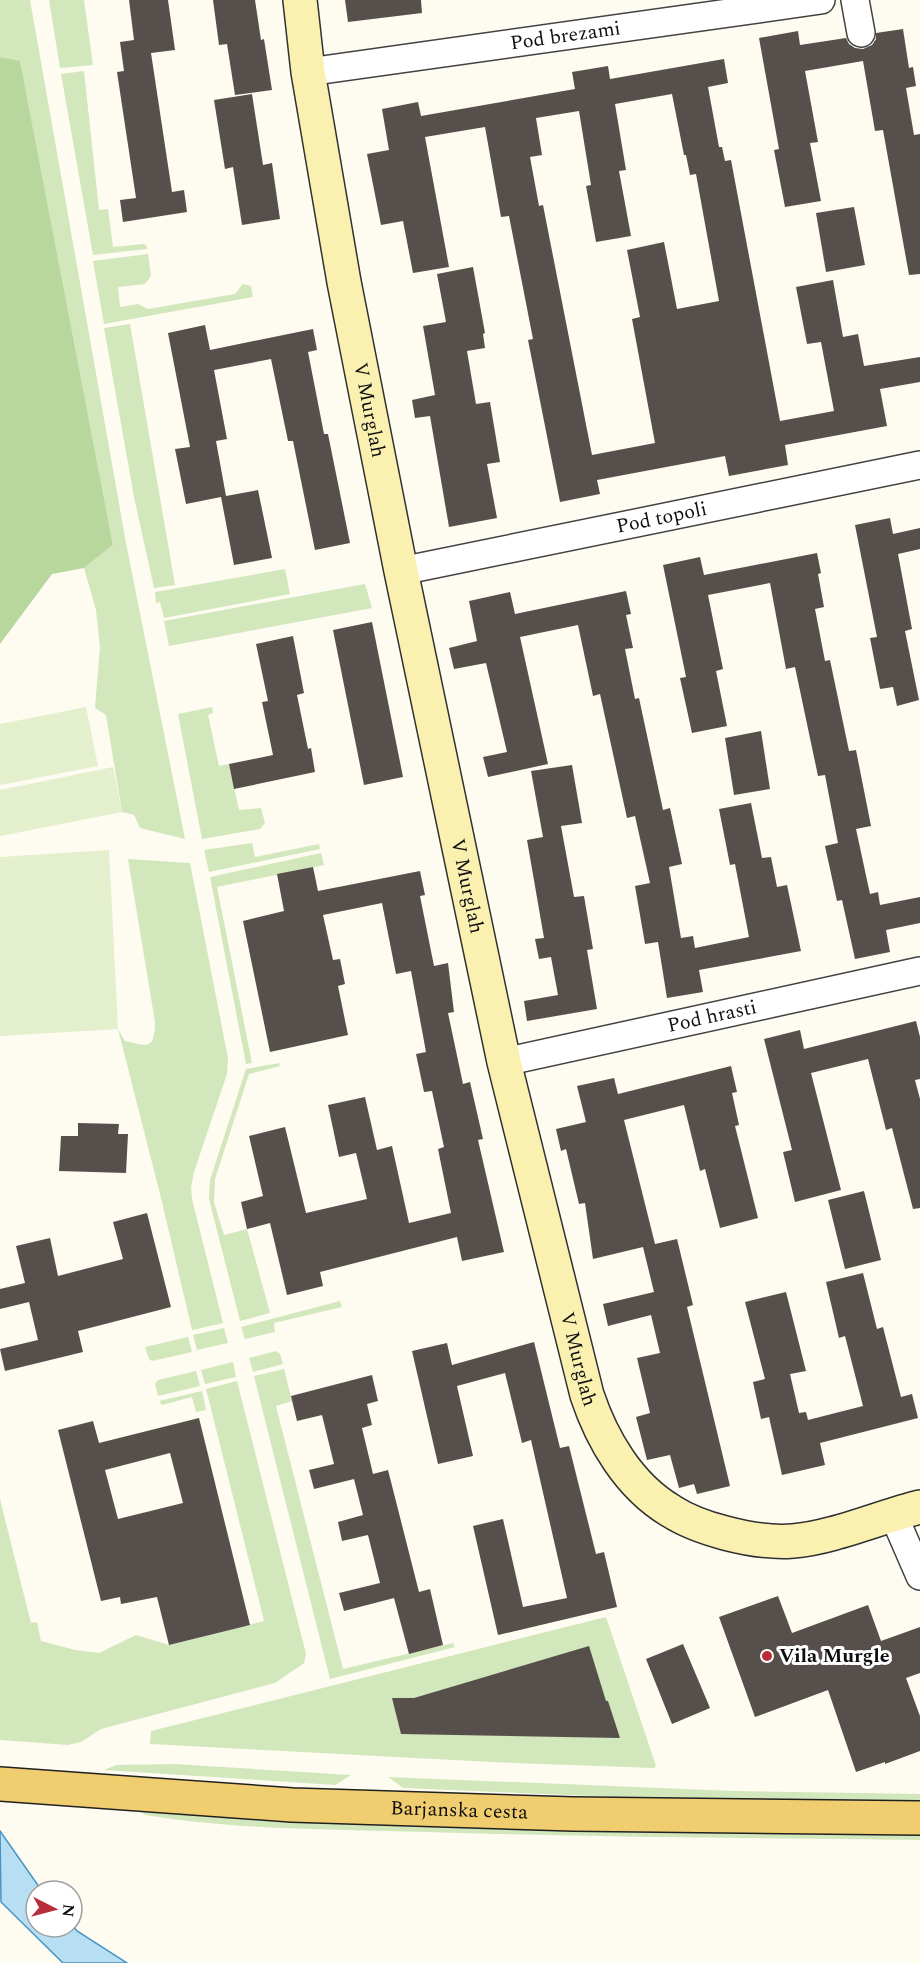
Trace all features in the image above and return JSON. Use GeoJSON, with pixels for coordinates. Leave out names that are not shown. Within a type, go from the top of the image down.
{"type":"FeatureCollection","features":[{"type":"Feature","properties":{"kind":"main road","name":"Barjanska cesta"},"geometry":{"type":"LineString","coordinates":[[0,1784],[292,1805],[573,1814],[920,1818]]}},
{"type":"Feature","properties":{"kind":"street","name":"V Murglah"},"geometry":{"type":"LineString","coordinates":[[300,0],[308,72],[344,282],[401,571],[504,1062],[587,1395],[596,1423],[616,1457],[642,1487],[670,1511],[701,1526],[736,1536],[765,1541],[794,1541],[825,1536],[907,1510],[920,1576]]}},
{"type":"Feature","properties":{"kind":"street","name":"Pod brezami"},"geometry":{"type":"LineString","coordinates":[[308,72],[821,0]]}},
{"type":"Feature","properties":{"kind":"street"},"geometry":{"type":"LineString","coordinates":[[855,0],[861,33]]}},
{"type":"Feature","properties":{"kind":"street","name":"Pod topoli"},"geometry":{"type":"LineString","coordinates":[[401,571],[920,465]]}},
{"type":"Feature","properties":{"kind":"street","name":"Pod hrasti"},"geometry":{"type":"LineString","coordinates":[[504,1062],[920,970]]}},
{"type":"Feature","properties":{"kind":"green space"},"geometry":{"type":"Polygon","coordinates":[[[0,0],[30,0],[126,543],[185,839],[140,828],[134,815],[122,812],[106,715],[95,708],[100,647],[96,610],[84,568],[113,545],[20,62],[0,57],[0,0]]]}},
{"type":"Feature","properties":{"kind":"green space"},"geometry":{"type":"Polygon","coordinates":[[[49,0],[84,0],[93,65],[60,68],[49,0]]]}},
{"type":"Feature","properties":{"kind":"green space"},"geometry":{"type":"Polygon","coordinates":[[[0,57],[20,61],[113,545],[84,568],[52,574],[0,644],[0,57]]]}},
{"type":"Feature","properties":{"kind":"green space"},"geometry":{"type":"Polygon","coordinates":[[[84,71],[99,210],[108,209],[113,247],[144,244],[147,249],[93,255],[61,74],[84,71]]]}},
{"type":"Feature","properties":{"kind":"green space"},"geometry":{"type":"Polygon","coordinates":[[[148,254],[151,276],[145,284],[118,287],[120,307],[138,304],[148,309],[235,294],[243,284],[251,286],[253,297],[104,324],[93,261],[148,254]]]}},
{"type":"Feature","properties":{"kind":"green space"},"geometry":{"type":"Polygon","coordinates":[[[130,324],[175,585],[154,588],[134,497],[104,328],[130,324]]]}},
{"type":"Feature","properties":{"kind":"green space"},"geometry":{"type":"Polygon","coordinates":[[[285,569],[290,594],[164,618],[160,602],[156,603],[155,592],[285,569]]]}},
{"type":"Feature","properties":{"kind":"green space"},"geometry":{"type":"Polygon","coordinates":[[[365,584],[372,608],[169,646],[164,621],[365,584]]]}},
{"type":"Feature","properties":{"kind":"green space"},"geometry":{"type":"Polygon","coordinates":[[[86,707],[98,766],[0,785],[0,724],[86,707]]]}},
{"type":"Feature","properties":{"kind":"green space"},"geometry":{"type":"Polygon","coordinates":[[[212,707],[213,713],[208,715],[219,766],[229,764],[239,810],[261,808],[265,823],[260,829],[202,839],[178,714],[212,707]]]}},
{"type":"Feature","properties":{"kind":"green space"},"geometry":{"type":"Polygon","coordinates":[[[113,767],[122,812],[0,836],[0,790],[113,767]]]}},
{"type":"Feature","properties":{"kind":"green space"},"geometry":{"type":"Polygon","coordinates":[[[252,843],[255,857],[319,844],[320,849],[209,872],[204,850],[252,843]]]}},
{"type":"Feature","properties":{"kind":"green space"},"geometry":{"type":"Polygon","coordinates":[[[109,850],[118,1029],[0,1036],[0,857],[109,850]]]}},
{"type":"Feature","properties":{"kind":"green space"},"geometry":{"type":"Polygon","coordinates":[[[321,853],[324,865],[217,887],[252,1063],[246,1064],[210,877],[321,853]]]}},
{"type":"Feature","properties":{"kind":"green space"},"geometry":{"type":"Polygon","coordinates":[[[128,859],[190,863],[228,1058],[227,1074],[194,1172],[191,1188],[223,1323],[192,1330],[118,1029],[125,1041],[145,1045],[152,1041],[155,1022],[128,859]]]}},
{"type":"Feature","properties":{"kind":"green space"},"geometry":{"type":"Polygon","coordinates":[[[279,1063],[280,1066],[249,1074],[215,1179],[214,1202],[224,1235],[247,1229],[270,1313],[240,1321],[209,1199],[210,1180],[246,1069],[279,1063]]]}},
{"type":"Feature","properties":{"kind":"green space"},"geometry":{"type":"Polygon","coordinates":[[[340,1301],[342,1307],[274,1323],[275,1332],[245,1339],[241,1327],[340,1301]]]}},
{"type":"Feature","properties":{"kind":"green space"},"geometry":{"type":"Polygon","coordinates":[[[224,1328],[228,1343],[197,1350],[193,1335],[224,1328]]]}},
{"type":"Feature","properties":{"kind":"green space"},"geometry":{"type":"Polygon","coordinates":[[[188,1337],[192,1352],[152,1361],[149,1359],[145,1347],[188,1337]]]}},
{"type":"Feature","properties":{"kind":"green space"},"geometry":{"type":"Polygon","coordinates":[[[276,1351],[280,1354],[283,1364],[253,1372],[249,1358],[276,1351]]]}},
{"type":"Feature","properties":{"kind":"green space"},"geometry":{"type":"Polygon","coordinates":[[[233,1362],[236,1377],[205,1384],[201,1370],[233,1362]]]}},
{"type":"Feature","properties":{"kind":"green space"},"geometry":{"type":"Polygon","coordinates":[[[284,1369],[292,1401],[276,1406],[343,1669],[453,1643],[455,1647],[330,1679],[254,1376],[284,1369]]]}},
{"type":"Feature","properties":{"kind":"green space"},"geometry":{"type":"Polygon","coordinates":[[[196,1371],[200,1386],[158,1396],[155,1384],[158,1380],[196,1371]]]}},
{"type":"Feature","properties":{"kind":"green space"},"geometry":{"type":"Polygon","coordinates":[[[237,1381],[306,1654],[304,1663],[275,1683],[101,1729],[81,1742],[68,1745],[0,1740],[0,1499],[31,1623],[37,1622],[41,1641],[75,1650],[99,1653],[136,1635],[169,1645],[264,1621],[206,1389],[237,1381]]]}},
{"type":"Feature","properties":{"kind":"green space"},"geometry":{"type":"Polygon","coordinates":[[[202,1391],[206,1410],[196,1412],[192,1397],[162,1405],[159,1401],[202,1391]]]}},
{"type":"Feature","properties":{"kind":"green space"},"geometry":{"type":"Polygon","coordinates":[[[606,1617],[656,1766],[654,1768],[150,1744],[151,1731],[606,1617]]]}},
{"type":"Feature","properties":{"kind":"green space"},"geometry":{"type":"Polygon","coordinates":[[[174,1764],[351,1775],[335,1785],[104,1770],[116,1765],[174,1764]]]}},
{"type":"Feature","properties":{"kind":"green space"},"geometry":{"type":"Polygon","coordinates":[[[388,1777],[735,1791],[920,1794],[920,1805],[735,1802],[403,1788],[388,1777]]]}},
{"type":"Feature","properties":{"kind":"green space"},"geometry":{"type":"Polygon","coordinates":[[[142,1812],[283,1819],[920,1833],[920,1840],[549,1835],[285,1828],[214,1824],[145,1815],[142,1812]]]}},
{"type":"Feature","properties":{"kind":"water"},"geometry":{"type":"Polygon","coordinates":[[[0,1831],[34,1879],[24,1879],[24,1925],[1,1902],[0,1831]]]}},
{"type":"Feature","properties":{"kind":"water"},"geometry":{"type":"Polygon","coordinates":[[[84,1935],[127,1963],[63,1963],[39,1939],[84,1939],[84,1935]]]}},
{"type":"Feature","properties":{"kind":"building"},"geometry":{"type":"Polygon","coordinates":[[[129,0],[168,0],[175,50],[151,53],[172,192],[184,190],[187,212],[123,222],[120,200],[136,198],[117,72],[124,71],[120,42],[134,40],[129,0]]]}},
{"type":"Feature","properties":{"kind":"building"},"geometry":{"type":"Polygon","coordinates":[[[213,0],[255,0],[272,90],[235,95],[227,44],[219,45],[213,0]]]}},
{"type":"Feature","properties":{"kind":"building"},"geometry":{"type":"Polygon","coordinates":[[[345,0],[421,0],[422,13],[348,22],[345,0]]]}},
{"type":"Feature","properties":{"kind":"building"},"geometry":{"type":"Polygon","coordinates":[[[903,29],[909,68],[913,67],[916,86],[906,88],[914,135],[920,134],[920,274],[909,275],[883,130],[875,131],[863,61],[805,71],[818,142],[810,143],[821,201],[785,207],[774,150],[779,149],[759,38],[798,31],[800,45],[846,38],[855,48],[863,49],[872,45],[876,39],[876,33],[903,29]]]}},
{"type":"Feature","properties":{"kind":"building"},"geometry":{"type":"Polygon","coordinates":[[[724,59],[728,83],[708,87],[719,147],[722,147],[725,161],[731,160],[780,421],[834,411],[821,342],[807,344],[796,287],[833,280],[843,337],[858,334],[864,366],[920,357],[920,382],[880,389],[887,426],[785,445],[788,465],[729,476],[725,456],[597,480],[600,494],[560,502],[528,340],[533,339],[509,216],[501,217],[485,127],[425,137],[449,267],[413,273],[403,221],[381,225],[367,154],[389,150],[382,109],[418,102],[421,116],[575,89],[572,72],[608,66],[610,79],[724,59]],[[672,94],[615,104],[626,170],[619,171],[631,236],[596,242],[586,186],[591,185],[579,111],[536,118],[542,155],[530,157],[539,206],[543,205],[592,455],[655,443],[632,319],[640,317],[627,250],[664,242],[677,309],[719,301],[696,174],[690,175],[686,155],[684,155],[672,94]]]}},
{"type":"Feature","properties":{"kind":"building"},"geometry":{"type":"Polygon","coordinates":[[[252,94],[263,165],[272,163],[280,219],[242,225],[233,167],[225,169],[214,100],[252,94]]]}},
{"type":"Feature","properties":{"kind":"building"},"geometry":{"type":"Polygon","coordinates":[[[854,207],[865,265],[826,272],[816,213],[854,207]]]}},
{"type":"Feature","properties":{"kind":"building"},"geometry":{"type":"Polygon","coordinates":[[[473,267],[485,333],[483,334],[485,348],[467,351],[476,404],[490,402],[500,462],[487,464],[497,518],[449,527],[430,416],[415,418],[412,400],[435,395],[423,326],[446,322],[437,274],[473,267]]]}},
{"type":"Feature","properties":{"kind":"building"},"geometry":{"type":"Polygon","coordinates":[[[205,325],[210,350],[313,329],[317,350],[308,352],[324,434],[328,434],[350,543],[315,550],[293,441],[288,441],[271,359],[214,370],[227,439],[216,441],[226,496],[258,490],[272,558],[234,565],[221,497],[186,504],[175,449],[190,447],[168,333],[205,325]]]}},
{"type":"Feature","properties":{"kind":"building"},"geometry":{"type":"Polygon","coordinates":[[[890,518],[893,534],[920,528],[920,549],[898,554],[912,629],[905,631],[919,700],[897,706],[893,687],[880,689],[870,638],[877,637],[855,525],[890,518]]]}},
{"type":"Feature","properties":{"kind":"building"},"geometry":{"type":"Polygon","coordinates":[[[817,553],[824,607],[815,609],[825,661],[830,660],[849,751],[856,750],[871,826],[856,829],[870,894],[878,892],[880,905],[920,897],[920,923],[886,930],[890,952],[855,959],[842,900],[837,901],[825,846],[838,843],[825,775],[818,776],[795,667],[786,669],[770,583],[708,595],[723,669],[716,671],[727,726],[692,733],[680,678],[686,677],[663,565],[700,557],[704,575],[817,553]]]}},
{"type":"Feature","properties":{"kind":"building"},"geometry":{"type":"Polygon","coordinates":[[[626,591],[631,614],[626,615],[633,648],[625,649],[635,699],[639,698],[663,810],[670,808],[682,864],[669,867],[681,938],[693,936],[695,948],[749,937],[735,864],[730,865],[719,809],[751,803],[762,858],[771,857],[777,887],[787,885],[801,951],[699,970],[703,992],[667,998],[658,942],[645,944],[635,886],[650,883],[635,816],[627,818],[600,694],[593,696],[578,625],[520,637],[548,764],[488,777],[483,757],[507,752],[486,663],[454,669],[449,648],[477,641],[469,601],[510,592],[515,614],[626,591]]]}},
{"type":"Feature","properties":{"kind":"building"},"geometry":{"type":"Polygon","coordinates":[[[372,622],[403,777],[364,785],[333,630],[372,622]]]}},
{"type":"Feature","properties":{"kind":"building"},"geometry":{"type":"Polygon","coordinates":[[[293,636],[304,693],[297,695],[315,772],[234,789],[229,764],[273,755],[262,702],[268,701],[256,644],[293,636]]]}},
{"type":"Feature","properties":{"kind":"building"},"geometry":{"type":"Polygon","coordinates":[[[761,731],[770,789],[734,795],[725,738],[761,731]]]}},
{"type":"Feature","properties":{"kind":"building"},"geometry":{"type":"Polygon","coordinates":[[[572,765],[582,823],[561,826],[574,897],[584,896],[593,949],[587,950],[597,1009],[527,1021],[524,1001],[558,995],[551,957],[539,959],[535,939],[544,938],[527,840],[543,837],[531,771],[572,765]]]}},
{"type":"Feature","properties":{"kind":"building"},"geometry":{"type":"Polygon","coordinates":[[[313,867],[318,891],[420,871],[425,895],[420,896],[434,966],[448,963],[454,1012],[448,1013],[463,1084],[470,1082],[483,1139],[478,1140],[504,1252],[462,1261],[457,1237],[320,1272],[323,1286],[287,1295],[270,1223],[247,1229],[241,1202],[263,1196],[249,1136],[285,1127],[306,1213],[367,1199],[356,1153],[339,1157],[328,1105],[365,1097],[377,1150],[392,1146],[409,1223],[451,1213],[438,1149],[444,1147],[432,1091],[424,1092],[416,1054],[426,1052],[411,971],[396,974],[382,903],[323,915],[333,960],[340,959],[345,984],[338,986],[348,1035],[270,1052],[243,921],[284,911],[277,874],[313,867]]]}},
{"type":"Feature","properties":{"kind":"building"},"geometry":{"type":"Polygon","coordinates":[[[916,1021],[920,1037],[920,1079],[915,1080],[920,1099],[920,1208],[913,1209],[892,1128],[886,1130],[868,1059],[811,1073],[841,1190],[795,1202],[783,1152],[792,1150],[764,1039],[800,1030],[804,1049],[916,1021]]]}},
{"type":"Feature","properties":{"kind":"building"},"geometry":{"type":"Polygon","coordinates":[[[731,1066],[737,1092],[732,1093],[739,1125],[735,1126],[758,1218],[720,1228],[705,1169],[700,1171],[684,1105],[624,1120],[655,1244],[677,1239],[693,1305],[687,1307],[730,1486],[697,1494],[694,1484],[679,1488],[670,1455],[647,1460],[636,1417],[650,1413],[637,1358],[660,1353],[651,1315],[608,1326],[603,1304],[654,1292],[643,1247],[593,1259],[585,1203],[579,1204],[566,1149],[561,1151],[556,1129],[586,1122],[577,1086],[614,1078],[618,1094],[731,1066]]]}},
{"type":"Feature","properties":{"kind":"building"},"geometry":{"type":"Polygon","coordinates":[[[78,1123],[119,1124],[118,1134],[128,1134],[126,1173],[59,1171],[61,1136],[78,1136],[78,1123]]]}},
{"type":"Feature","properties":{"kind":"building"},"geometry":{"type":"Polygon","coordinates":[[[864,1191],[881,1260],[845,1269],[828,1200],[864,1191]]]}},
{"type":"Feature","properties":{"kind":"building"},"geometry":{"type":"Polygon","coordinates":[[[147,1213],[171,1307],[78,1331],[83,1352],[5,1371],[0,1349],[38,1340],[29,1302],[0,1309],[0,1289],[25,1283],[16,1246],[50,1238],[58,1276],[123,1259],[113,1222],[147,1213]]]}},
{"type":"Feature","properties":{"kind":"building"},"geometry":{"type":"Polygon","coordinates":[[[863,1273],[877,1329],[883,1327],[901,1397],[912,1394],[918,1418],[820,1443],[825,1465],[782,1475],[769,1417],[761,1419],[753,1382],[765,1379],[745,1302],[786,1292],[806,1371],[790,1374],[799,1413],[806,1412],[808,1420],[863,1406],[845,1336],[839,1338],[826,1282],[863,1273]]]}},
{"type":"Feature","properties":{"kind":"building"},"geometry":{"type":"Polygon","coordinates":[[[534,1342],[560,1448],[569,1446],[596,1554],[604,1552],[617,1607],[498,1635],[473,1526],[503,1519],[523,1607],[567,1598],[531,1440],[522,1443],[505,1373],[457,1386],[473,1456],[438,1464],[412,1351],[447,1343],[452,1365],[534,1342]]]}},
{"type":"Feature","properties":{"kind":"building"},"geometry":{"type":"Polygon","coordinates":[[[372,1375],[378,1401],[367,1404],[372,1425],[362,1428],[373,1474],[388,1470],[419,1592],[430,1589],[443,1645],[409,1654],[394,1598],[344,1611],[339,1593],[380,1583],[368,1535],[342,1541],[338,1522],[363,1515],[354,1479],[314,1489],[309,1470],[334,1464],[322,1415],[297,1421],[291,1396],[372,1375]]]}},
{"type":"Feature","properties":{"kind":"building"},"geometry":{"type":"Polygon","coordinates":[[[199,1418],[250,1625],[169,1645],[157,1597],[121,1604],[120,1597],[101,1601],[58,1430],[93,1421],[99,1443],[199,1418]],[[170,1453],[105,1470],[118,1519],[183,1503],[170,1453]]]}},
{"type":"Feature","properties":{"kind":"building"},"geometry":{"type":"Polygon","coordinates":[[[778,1596],[792,1633],[868,1605],[881,1641],[920,1627],[920,1673],[906,1678],[920,1716],[920,1751],[856,1772],[828,1690],[755,1717],[719,1617],[778,1596]]]}},
{"type":"Feature","properties":{"kind":"building"},"geometry":{"type":"Polygon","coordinates":[[[683,1644],[710,1708],[672,1724],[646,1659],[683,1644]]]}},
{"type":"Feature","properties":{"kind":"building"},"geometry":{"type":"Polygon","coordinates":[[[589,1646],[620,1738],[401,1734],[392,1698],[414,1698],[589,1646]]]}},
{"type":"Feature","properties":{"kind":"place","name":"Vila Murgle"},"geometry":{"type":"Point","coordinates":[767,1656]}}]}
